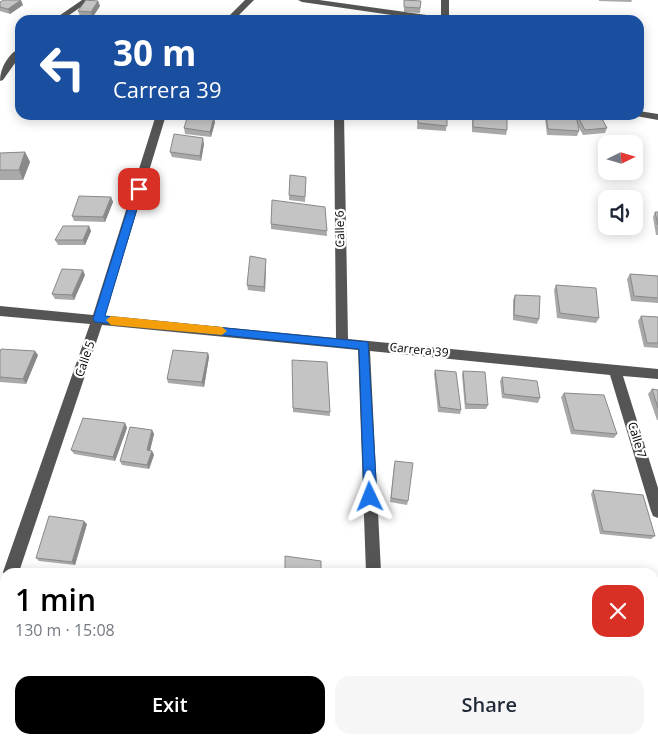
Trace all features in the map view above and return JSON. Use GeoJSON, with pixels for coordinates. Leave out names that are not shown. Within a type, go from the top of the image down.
{"type":"FeatureCollection","features":[{"type":"Feature","properties":{"kind":"street"},"geometry":{"type":"LineString","coordinates":[[64,15],[87,0]]}},
{"type":"Feature","properties":{"kind":"street"},"geometry":{"type":"LineString","coordinates":[[234,15],[250,0]]}},
{"type":"Feature","properties":{"kind":"street"},"geometry":{"type":"LineString","coordinates":[[302,0],[408,15]]}},
{"type":"Feature","properties":{"kind":"street"},"geometry":{"type":"LineString","coordinates":[[444,15],[445,0]]}},
{"type":"Feature","properties":{"kind":"street"},"geometry":{"type":"LineString","coordinates":[[0,57],[15,58]]}},
{"type":"Feature","properties":{"kind":"street"},"geometry":{"type":"LineString","coordinates":[[0,78],[15,59]]}},
{"type":"Feature","properties":{"kind":"street"},"geometry":{"type":"LineString","coordinates":[[644,115],[658,117]]}},
{"type":"Feature","properties":{"kind":"street","name":"Calle 5"},"geometry":{"type":"LineString","coordinates":[[12,568],[98,319],[160,120]]}},
{"type":"Feature","properties":{"kind":"street","name":"Calle 6"},"geometry":{"type":"LineString","coordinates":[[339,120],[342,343]]}},
{"type":"Feature","properties":{"kind":"street","name":"Carrera 39"},"geometry":{"type":"LineString","coordinates":[[0,310],[658,374]]}},
{"type":"Feature","properties":{"kind":"street"},"geometry":{"type":"LineString","coordinates":[[364,345],[374,568]]}},
{"type":"Feature","properties":{"kind":"street","name":"Calle 7"},"geometry":{"type":"LineString","coordinates":[[616,370],[658,511]]}},
{"type":"Feature","properties":{"kind":"building"},"geometry":{"type":"Polygon","coordinates":[[[4,0],[21,0],[8,9],[0,7],[0,2],[4,0]]]}},
{"type":"Feature","properties":{"kind":"building"},"geometry":{"type":"Polygon","coordinates":[[[86,0],[98,1],[91,12],[78,11],[86,0]]]}},
{"type":"Feature","properties":{"kind":"building"},"geometry":{"type":"Polygon","coordinates":[[[404,0],[421,1],[420,8],[404,7],[404,0]]]}},
{"type":"Feature","properties":{"kind":"building"},"geometry":{"type":"Polygon","coordinates":[[[186,120],[213,120],[210,132],[184,128],[186,120]]]}},
{"type":"Feature","properties":{"kind":"building"},"geometry":{"type":"Polygon","coordinates":[[[418,120],[447,120],[447,126],[418,123],[418,120]]]}},
{"type":"Feature","properties":{"kind":"building"},"geometry":{"type":"Polygon","coordinates":[[[473,120],[507,120],[507,130],[473,127],[473,120]]]}},
{"type":"Feature","properties":{"kind":"building"},"geometry":{"type":"Polygon","coordinates":[[[547,120],[577,120],[579,131],[548,129],[547,120]]]}},
{"type":"Feature","properties":{"kind":"building"},"geometry":{"type":"Polygon","coordinates":[[[580,120],[603,120],[607,128],[585,130],[580,120]]]}},
{"type":"Feature","properties":{"kind":"building"},"geometry":{"type":"Polygon","coordinates":[[[174,134],[203,138],[200,156],[170,152],[174,134]]]}},
{"type":"Feature","properties":{"kind":"building"},"geometry":{"type":"Polygon","coordinates":[[[25,152],[19,170],[0,170],[0,153],[25,152]]]}},
{"type":"Feature","properties":{"kind":"building"},"geometry":{"type":"Polygon","coordinates":[[[290,175],[306,177],[305,197],[289,195],[290,175]]]}},
{"type":"Feature","properties":{"kind":"building"},"geometry":{"type":"Polygon","coordinates":[[[79,196],[111,197],[103,217],[72,216],[79,196]]]}},
{"type":"Feature","properties":{"kind":"building"},"geometry":{"type":"Polygon","coordinates":[[[272,200],[325,207],[327,231],[271,224],[272,200]]]}},
{"type":"Feature","properties":{"kind":"building"},"geometry":{"type":"Polygon","coordinates":[[[655,212],[658,212],[658,225],[655,212]]]}},
{"type":"Feature","properties":{"kind":"building"},"geometry":{"type":"Polygon","coordinates":[[[63,226],[89,226],[83,240],[55,240],[63,226]]]}},
{"type":"Feature","properties":{"kind":"building"},"geometry":{"type":"Polygon","coordinates":[[[250,256],[266,259],[264,287],[247,285],[250,256]]]}},
{"type":"Feature","properties":{"kind":"building"},"geometry":{"type":"Polygon","coordinates":[[[62,269],[83,270],[72,295],[52,294],[62,269]]]}},
{"type":"Feature","properties":{"kind":"building"},"geometry":{"type":"Polygon","coordinates":[[[630,274],[658,276],[658,298],[634,296],[630,274]]]}},
{"type":"Feature","properties":{"kind":"building"},"geometry":{"type":"Polygon","coordinates":[[[556,285],[596,288],[599,318],[560,313],[556,285]]]}},
{"type":"Feature","properties":{"kind":"building"},"geometry":{"type":"Polygon","coordinates":[[[515,295],[540,296],[539,319],[514,315],[515,295]]]}},
{"type":"Feature","properties":{"kind":"building"},"geometry":{"type":"Polygon","coordinates":[[[641,316],[658,317],[658,343],[647,343],[641,316]]]}},
{"type":"Feature","properties":{"kind":"building"},"geometry":{"type":"Polygon","coordinates":[[[1,349],[35,351],[23,379],[0,377],[1,349]]]}},
{"type":"Feature","properties":{"kind":"building"},"geometry":{"type":"Polygon","coordinates":[[[173,350],[208,353],[202,382],[167,379],[173,350]]]}},
{"type":"Feature","properties":{"kind":"building"},"geometry":{"type":"Polygon","coordinates":[[[292,360],[327,362],[330,412],[293,408],[292,360]]]}},
{"type":"Feature","properties":{"kind":"building"},"geometry":{"type":"Polygon","coordinates":[[[435,370],[456,372],[461,410],[440,407],[435,370]]]}},
{"type":"Feature","properties":{"kind":"building"},"geometry":{"type":"Polygon","coordinates":[[[463,371],[485,372],[488,405],[466,404],[463,371]]]}},
{"type":"Feature","properties":{"kind":"building"},"geometry":{"type":"Polygon","coordinates":[[[502,377],[537,381],[540,398],[504,394],[502,377]]]}},
{"type":"Feature","properties":{"kind":"building"},"geometry":{"type":"Polygon","coordinates":[[[652,389],[658,390],[658,408],[652,389]]]}},
{"type":"Feature","properties":{"kind":"building"},"geometry":{"type":"Polygon","coordinates":[[[564,393],[604,395],[617,434],[574,430],[564,393]]]}},
{"type":"Feature","properties":{"kind":"building"},"geometry":{"type":"Polygon","coordinates":[[[83,418],[125,423],[113,457],[71,450],[83,418]]]}},
{"type":"Feature","properties":{"kind":"building"},"geometry":{"type":"Polygon","coordinates":[[[130,427],[152,430],[147,450],[152,451],[147,465],[120,461],[130,427]]]}},
{"type":"Feature","properties":{"kind":"building"},"geometry":{"type":"Polygon","coordinates":[[[395,461],[413,463],[408,501],[391,498],[395,461]]]}},
{"type":"Feature","properties":{"kind":"building"},"geometry":{"type":"Polygon","coordinates":[[[593,490],[643,495],[655,536],[603,531],[593,490]]]}},
{"type":"Feature","properties":{"kind":"building"},"geometry":{"type":"Polygon","coordinates":[[[49,516],[84,521],[72,562],[36,558],[49,516]]]}},
{"type":"Feature","properties":{"kind":"building"},"geometry":{"type":"Polygon","coordinates":[[[285,556],[321,561],[321,568],[285,568],[285,556]]]}},
{"type":"Feature","properties":{"kind":"slow traffic"},"geometry":{"type":"LineString","coordinates":[[111,320],[222,331]]}},
{"type":"Feature","properties":{"kind":"route"},"geometry":{"type":"LineString","coordinates":[[139,189],[98,319],[364,345],[370,497]]}}]}
